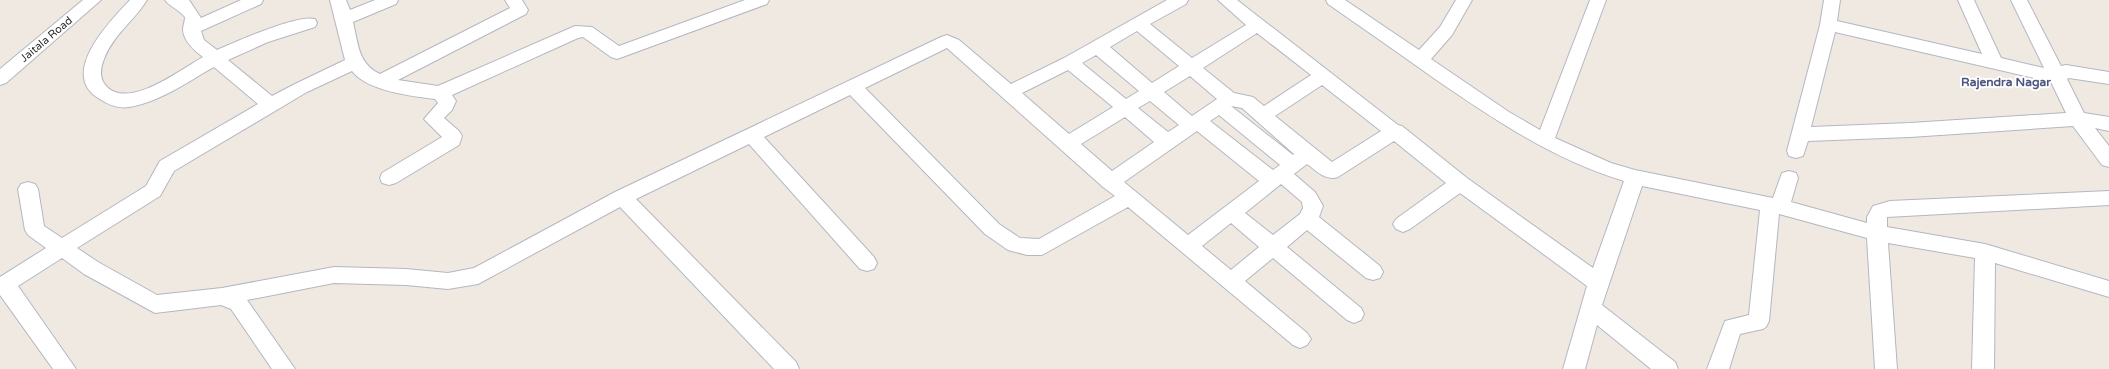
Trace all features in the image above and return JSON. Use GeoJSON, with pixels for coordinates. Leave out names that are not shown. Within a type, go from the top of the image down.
{"type":"FeatureCollection","features":[{"type":"Feature","properties":{"kind":"street","name":"Jaitala Road"},"geometry":{"type":"LineString","coordinates":[[0,66],[76,0]]}},
{"type":"Feature","properties":{"kind":"street","name":"Jaitala Road"},"geometry":{"type":"LineString","coordinates":[[0,79],[93,0]]}},
{"type":"Feature","properties":{"kind":"street"},"geometry":{"type":"LineString","coordinates":[[139,0],[109,33],[90,72],[92,83],[95,88],[110,98],[120,101],[132,100],[162,88],[244,44],[280,31],[310,23]]}},
{"type":"Feature","properties":{"kind":"street"},"geometry":{"type":"LineString","coordinates":[[173,0],[183,4],[190,10],[193,16],[191,29],[193,37],[198,44],[272,106]]}},
{"type":"Feature","properties":{"kind":"street"},"geometry":{"type":"LineString","coordinates":[[191,29],[255,0]]}},
{"type":"Feature","properties":{"kind":"street"},"geometry":{"type":"LineString","coordinates":[[338,0],[355,63],[364,73],[380,82],[427,92],[440,93],[575,32],[586,31],[617,53],[761,0]]}},
{"type":"Feature","properties":{"kind":"street"},"geometry":{"type":"LineString","coordinates":[[344,19],[390,0]]}},
{"type":"Feature","properties":{"kind":"street"},"geometry":{"type":"LineString","coordinates":[[380,82],[520,10],[513,0]]}},
{"type":"Feature","properties":{"kind":"street"},"geometry":{"type":"LineString","coordinates":[[1010,92],[1070,62],[1180,0]]}},
{"type":"Feature","properties":{"kind":"street"},"geometry":{"type":"LineString","coordinates":[[1226,0],[1396,131],[1460,183],[1598,283]]}},
{"type":"Feature","properties":{"kind":"street"},"geometry":{"type":"LineString","coordinates":[[1420,60],[1446,31],[1464,0]]}},
{"type":"Feature","properties":{"kind":"street"},"geometry":{"type":"LineString","coordinates":[[1545,141],[1598,0]]}},
{"type":"Feature","properties":{"kind":"street"},"geometry":{"type":"LineString","coordinates":[[1796,151],[1802,134],[1828,25],[1832,0]]}},
{"type":"Feature","properties":{"kind":"street"},"geometry":{"type":"LineString","coordinates":[[1966,0],[1994,62]]}},
{"type":"Feature","properties":{"kind":"street"},"geometry":{"type":"LineString","coordinates":[[2019,0],[2078,119],[2109,160]]}},
{"type":"Feature","properties":{"kind":"street"},"geometry":{"type":"LineString","coordinates":[[1336,1],[1503,117],[1545,141],[1605,168],[1635,177],[1775,206],[1876,233],[1985,252],[2109,288]]}},
{"type":"Feature","properties":{"kind":"street"},"geometry":{"type":"LineString","coordinates":[[1138,23],[1191,67],[1289,169],[1311,198],[1313,205],[1307,219],[1230,282]]}},
{"type":"Feature","properties":{"kind":"street"},"geometry":{"type":"LineString","coordinates":[[1067,144],[1258,25]]}},
{"type":"Feature","properties":{"kind":"street"},"geometry":{"type":"LineString","coordinates":[[1828,25],[2057,77],[2066,72],[2109,78]]}},
{"type":"Feature","properties":{"kind":"street"},"geometry":{"type":"LineString","coordinates":[[28,189],[35,230],[91,268],[155,304],[230,300],[334,275],[448,280],[478,276],[622,197],[947,42],[953,44],[1010,92],[1128,198],[1300,339]]}},
{"type":"Feature","properties":{"kind":"street"},"geometry":{"type":"LineString","coordinates":[[1097,46],[1152,92],[1194,123],[1289,169],[1331,172],[1396,131]]}},
{"type":"Feature","properties":{"kind":"street"},"geometry":{"type":"LineString","coordinates":[[1070,62],[1125,109],[1167,142]]}},
{"type":"Feature","properties":{"kind":"street"},"geometry":{"type":"LineString","coordinates":[[65,369],[3,286],[153,191],[167,166],[301,88],[355,63]]}},
{"type":"Feature","properties":{"kind":"street"},"geometry":{"type":"LineString","coordinates":[[1262,116],[1324,75]]}},
{"type":"Feature","properties":{"kind":"street"},"geometry":{"type":"LineString","coordinates":[[853,87],[1004,240],[1016,245],[1029,248],[1042,247],[1128,198]]}},
{"type":"Feature","properties":{"kind":"street"},"geometry":{"type":"LineString","coordinates":[[388,178],[452,140],[454,136],[433,119],[446,105],[447,101],[440,93]]}},
{"type":"Feature","properties":{"kind":"street"},"geometry":{"type":"LineString","coordinates":[[1110,182],[1224,102],[1247,102],[1262,116],[1289,169]]}},
{"type":"Feature","properties":{"kind":"street"},"geometry":{"type":"LineString","coordinates":[[1802,134],[1910,130],[2078,119],[2109,124]]}},
{"type":"Feature","properties":{"kind":"street"},"geometry":{"type":"LineString","coordinates":[[752,136],[867,263]]}},
{"type":"Feature","properties":{"kind":"street"},"geometry":{"type":"LineString","coordinates":[[1188,246],[1289,169]]}},
{"type":"Feature","properties":{"kind":"street"},"geometry":{"type":"LineString","coordinates":[[1574,369],[1598,283],[1635,177]]}},
{"type":"Feature","properties":{"kind":"street"},"geometry":{"type":"LineString","coordinates":[[1718,369],[1732,327],[1737,325],[1754,324],[1759,321],[1775,206],[1789,178]]}},
{"type":"Feature","properties":{"kind":"street"},"geometry":{"type":"LineString","coordinates":[[1403,224],[1460,183]]}},
{"type":"Feature","properties":{"kind":"street"},"geometry":{"type":"LineString","coordinates":[[622,197],[788,369]]}},
{"type":"Feature","properties":{"kind":"street"},"geometry":{"type":"LineString","coordinates":[[1886,369],[1876,233],[1877,217],[1880,211],[1890,209],[2109,198]]}},
{"type":"Feature","properties":{"kind":"street"},"geometry":{"type":"LineString","coordinates":[[1231,212],[1354,314]]}},
{"type":"Feature","properties":{"kind":"street"},"geometry":{"type":"LineString","coordinates":[[1307,219],[1373,272]]}},
{"type":"Feature","properties":{"kind":"street"},"geometry":{"type":"LineString","coordinates":[[1983,369],[1985,252]]}},
{"type":"Feature","properties":{"kind":"street"},"geometry":{"type":"LineString","coordinates":[[230,300],[261,335],[284,369]]}},
{"type":"Feature","properties":{"kind":"street"},"geometry":{"type":"LineString","coordinates":[[1591,308],[1667,369]]}},
{"type":"Feature","properties":{"kind":"district","name":"Rajendra Nagar"},"geometry":{"type":"Point","coordinates":[2006,82]}}]}
